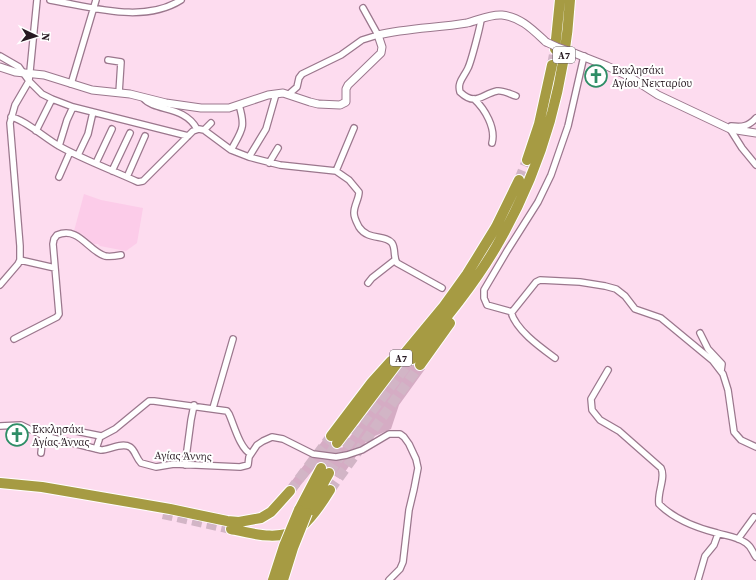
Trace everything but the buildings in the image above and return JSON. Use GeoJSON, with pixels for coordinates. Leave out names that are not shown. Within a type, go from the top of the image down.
{"type":"FeatureCollection","features":[{"type":"Feature","properties":{"kind":"highway","name":"Α7"},"geometry":{"type":"LineString","coordinates":[[555,49],[560,0]]}},
{"type":"Feature","properties":{"kind":"highway","name":"Α7"},"geometry":{"type":"LineString","coordinates":[[416,362],[486,263],[521,199],[542,147],[553,109],[560,78],[570,0]]}},
{"type":"Feature","properties":{"kind":"highway","name":"Α7"},"geometry":{"type":"LineString","coordinates":[[527,160],[539,124],[552,65]]}},
{"type":"Feature","properties":{"kind":"highway"},"geometry":{"type":"LineString","coordinates":[[334,439],[372,382],[467,274],[496,227],[519,180]]}},
{"type":"Feature","properties":{"kind":"highway"},"geometry":{"type":"LineString","coordinates":[[273,580],[284,546],[325,470]]}},
{"type":"Feature","properties":{"kind":"highway"},"geometry":{"type":"LineString","coordinates":[[0,483],[31,485],[239,522],[261,518],[271,512],[290,491]]}},
{"type":"Feature","properties":{"kind":"highway"},"geometry":{"type":"LineString","coordinates":[[231,529],[268,536],[294,531],[301,527],[312,516],[330,490]]}},
{"type":"Feature","properties":{"kind":"highway"},"geometry":{"type":"LineString","coordinates":[[103,497],[163,514]]}},
{"type":"Feature","properties":{"kind":"highway"},"geometry":{"type":"LineString","coordinates":[[283,580],[303,511]]}},
{"type":"Feature","properties":{"kind":"street"},"geometry":{"type":"LineString","coordinates":[[0,286],[20,260],[10,122],[28,76],[37,0]]}},
{"type":"Feature","properties":{"kind":"street"},"geometry":{"type":"LineString","coordinates":[[50,0],[128,13],[145,13],[165,8],[181,0]]}},
{"type":"Feature","properties":{"kind":"street"},"geometry":{"type":"LineString","coordinates":[[71,84],[96,0]]}},
{"type":"Feature","properties":{"kind":"street"},"geometry":{"type":"LineString","coordinates":[[0,67],[28,76],[44,75],[92,90],[119,93],[166,103],[201,108],[222,109],[283,93],[318,104],[340,105],[344,104],[346,100],[346,90],[348,85],[381,53],[382,47],[378,35],[363,8]]}},
{"type":"Feature","properties":{"kind":"street"},"geometry":{"type":"LineString","coordinates":[[288,94],[296,87],[298,78],[302,74],[341,55],[362,40],[389,32],[466,23],[496,15],[503,15],[516,19],[530,27],[546,42],[584,56],[620,72],[666,100],[727,127],[756,133]]}},
{"type":"Feature","properties":{"kind":"street"},"geometry":{"type":"LineString","coordinates":[[481,19],[468,68],[459,86],[460,92],[474,99],[482,107],[493,135],[492,143]]}},
{"type":"Feature","properties":{"kind":"street"},"geometry":{"type":"LineString","coordinates":[[0,56],[20,67],[42,94],[52,99],[73,107],[188,136]]}},
{"type":"Feature","properties":{"kind":"street"},"geometry":{"type":"LineString","coordinates":[[511,312],[488,305],[484,298],[484,290],[507,250],[538,202],[551,175],[568,126],[584,56]]}},
{"type":"Feature","properties":{"kind":"street"},"geometry":{"type":"LineString","coordinates":[[108,60],[121,62],[119,93]]}},
{"type":"Feature","properties":{"kind":"street"},"geometry":{"type":"LineString","coordinates":[[474,99],[500,91],[516,96]]}},
{"type":"Feature","properties":{"kind":"street"},"geometry":{"type":"LineString","coordinates":[[250,157],[266,129],[276,94]]}},
{"type":"Feature","properties":{"kind":"street"},"geometry":{"type":"LineString","coordinates":[[143,98],[149,103],[170,109],[184,116],[191,121],[197,129],[204,130],[231,150],[269,163],[336,171],[349,180],[359,192],[354,209],[354,215],[361,229],[368,235],[389,240],[394,249],[395,260],[401,266],[442,288]]}},
{"type":"Feature","properties":{"kind":"street"},"geometry":{"type":"LineString","coordinates":[[36,131],[52,99]]}},
{"type":"Feature","properties":{"kind":"street"},"geometry":{"type":"LineString","coordinates":[[231,150],[243,127],[243,119],[239,105]]}},
{"type":"Feature","properties":{"kind":"street"},"geometry":{"type":"LineString","coordinates":[[59,146],[67,120],[73,107]]}},
{"type":"Feature","properties":{"kind":"street"},"geometry":{"type":"LineString","coordinates":[[78,156],[88,134],[93,112]]}},
{"type":"Feature","properties":{"kind":"street"},"geometry":{"type":"LineString","coordinates":[[11,117],[18,119],[70,152],[138,182],[143,181],[188,136],[197,129]]}},
{"type":"Feature","properties":{"kind":"street"},"geometry":{"type":"LineString","coordinates":[[727,127],[750,125],[756,118]]}},
{"type":"Feature","properties":{"kind":"street"},"geometry":{"type":"LineString","coordinates":[[204,130],[211,123]]}},
{"type":"Feature","properties":{"kind":"street"},"geometry":{"type":"LineString","coordinates":[[727,127],[756,165]]}},
{"type":"Feature","properties":{"kind":"street"},"geometry":{"type":"LineString","coordinates":[[336,171],[354,128]]}},
{"type":"Feature","properties":{"kind":"street"},"geometry":{"type":"LineString","coordinates":[[96,164],[112,129]]}},
{"type":"Feature","properties":{"kind":"street"},"geometry":{"type":"LineString","coordinates":[[112,170],[130,133]]}},
{"type":"Feature","properties":{"kind":"street"},"geometry":{"type":"LineString","coordinates":[[126,177],[145,136]]}},
{"type":"Feature","properties":{"kind":"street"},"geometry":{"type":"LineString","coordinates":[[269,163],[278,148]]}},
{"type":"Feature","properties":{"kind":"street"},"geometry":{"type":"LineString","coordinates":[[59,176],[70,152]]}},
{"type":"Feature","properties":{"kind":"street"},"geometry":{"type":"LineString","coordinates":[[14,339],[58,316],[60,312],[53,242],[56,236],[60,234],[67,234],[79,237],[104,255],[121,255]]}},
{"type":"Feature","properties":{"kind":"street"},"geometry":{"type":"LineString","coordinates":[[20,260],[55,268]]}},
{"type":"Feature","properties":{"kind":"street"},"geometry":{"type":"LineString","coordinates":[[368,283],[372,278],[395,260]]}},
{"type":"Feature","properties":{"kind":"street"},"geometry":{"type":"LineString","coordinates":[[511,312],[536,282],[540,280],[580,282],[610,287],[625,296],[637,310],[658,316],[710,358],[721,371],[731,398],[734,432],[740,440],[756,447]]}},
{"type":"Feature","properties":{"kind":"street"},"geometry":{"type":"LineString","coordinates":[[511,312],[514,320],[521,328],[555,358]]}},
{"type":"Feature","properties":{"kind":"street"},"geometry":{"type":"LineString","coordinates":[[700,333],[708,349],[721,363],[721,371]]}},
{"type":"Feature","properties":{"kind":"street"},"geometry":{"type":"LineString","coordinates":[[213,408],[233,339]]}},
{"type":"Feature","properties":{"kind":"street"},"geometry":{"type":"LineString","coordinates":[[608,370],[591,399],[592,410],[600,420],[619,431],[661,468],[663,476],[658,499],[661,506],[688,524],[718,534],[725,534],[746,543],[752,548],[756,558]]}},
{"type":"Feature","properties":{"kind":"street"},"geometry":{"type":"LineString","coordinates":[[96,449],[98,439],[101,436],[115,429],[150,401],[228,411],[243,447],[251,454]]}},
{"type":"Feature","properties":{"kind":"street"},"geometry":{"type":"LineString","coordinates":[[185,465],[194,406]]}},
{"type":"Feature","properties":{"kind":"street","name":"Αγίας Άννης"},"geometry":{"type":"LineString","coordinates":[[0,426],[19,425],[44,435],[96,449],[106,450],[126,446],[131,448],[140,462],[145,465],[158,467],[174,464],[240,467],[248,465],[251,454],[257,445],[270,438],[280,437],[313,454],[336,457],[362,450],[389,434],[400,434],[407,441],[416,459],[417,474],[409,510],[403,562],[400,569],[389,580]]}},
{"type":"Feature","properties":{"kind":"street"},"geometry":{"type":"LineString","coordinates":[[76,431],[101,436]]}},
{"type":"Feature","properties":{"kind":"street"},"geometry":{"type":"LineString","coordinates":[[41,452],[44,435]]}},
{"type":"Feature","properties":{"kind":"street"},"geometry":{"type":"LineString","coordinates":[[738,539],[754,517]]}},
{"type":"Feature","properties":{"kind":"street"},"geometry":{"type":"LineString","coordinates":[[698,580],[705,556],[714,545],[718,534]]}},
{"type":"Feature","properties":{"kind":"shaded area"},"geometry":{"type":"Polygon","coordinates":[[[522,180],[510,214],[483,261],[410,357],[425,369],[399,405],[391,429],[368,439],[340,479],[317,465],[295,492],[288,486],[327,435],[342,448],[408,356],[446,308],[522,180]]]}},
{"type":"Feature","properties":{"kind":"shaded area"},"geometry":{"type":"Polygon","coordinates":[[[84,194],[101,200],[143,208],[137,243],[126,251],[94,244],[82,234],[74,231],[84,194]]]}},
{"type":"Feature","properties":{"kind":"tunnel"},"geometry":{"type":"LineString","coordinates":[[552,65],[555,49]]}},
{"type":"Feature","properties":{"kind":"tunnel"},"geometry":{"type":"LineString","coordinates":[[519,180],[527,160]]}},
{"type":"Feature","properties":{"kind":"tunnel"},"geometry":{"type":"LineString","coordinates":[[329,473],[361,425],[412,359]]}},
{"type":"Feature","properties":{"kind":"tunnel"},"geometry":{"type":"LineString","coordinates":[[330,490],[420,365]]}},
{"type":"Feature","properties":{"kind":"tunnel"},"geometry":{"type":"LineString","coordinates":[[290,491],[331,436]]}},
{"type":"Feature","properties":{"kind":"tunnel"},"geometry":{"type":"LineString","coordinates":[[321,468],[337,443]]}},
{"type":"Feature","properties":{"kind":"tunnel"},"geometry":{"type":"LineString","coordinates":[[163,514],[231,529]]}},
{"type":"Feature","properties":{"kind":"place","name":"Εκκλησάκι Αγίου Νεκταρίου"},"geometry":{"type":"Point","coordinates":[596,76]}},
{"type":"Feature","properties":{"kind":"place","name":"Εκκλησάκι Αγίας Άννας"},"geometry":{"type":"Point","coordinates":[17,435]}}]}
